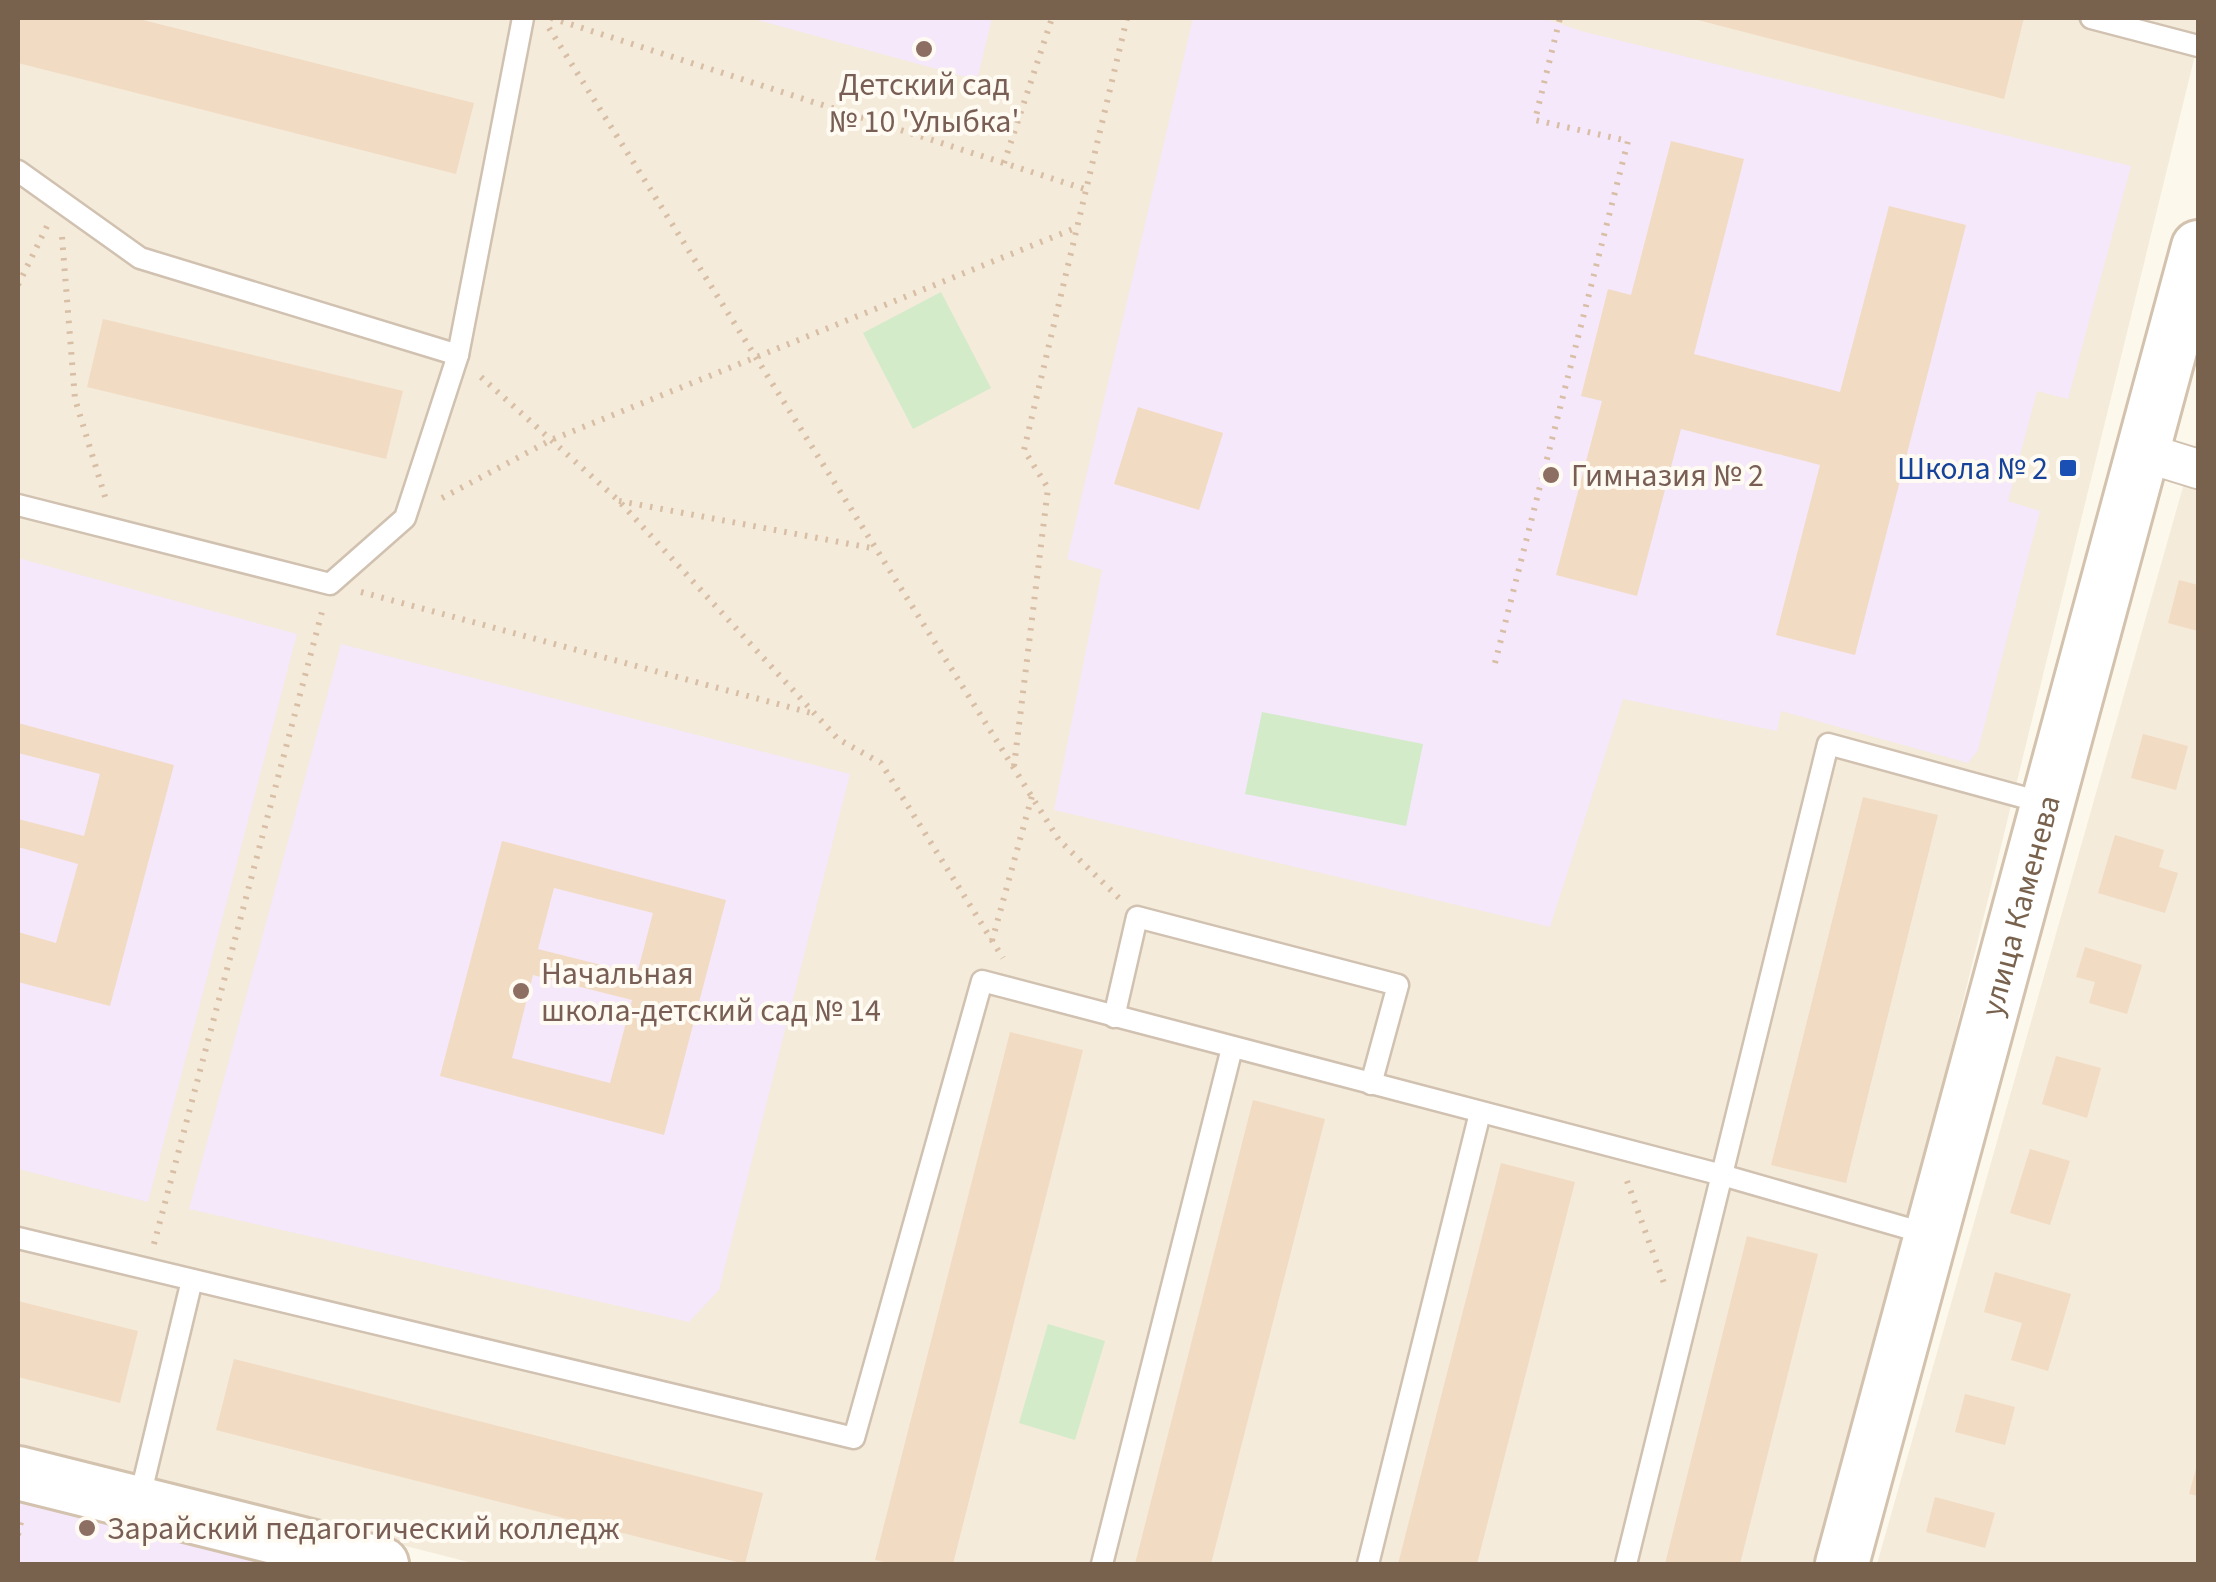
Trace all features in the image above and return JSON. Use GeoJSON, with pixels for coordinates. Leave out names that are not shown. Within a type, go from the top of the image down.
{"type":"FeatureCollection","features":[{"type":"Feature","properties":{"kind":"main road","name":"улица Каменева"},"geometry":{"type":"LineString","coordinates":[[1842,1564],[2198,247]]}},
{"type":"Feature","properties":{"kind":"main road"},"geometry":{"type":"LineString","coordinates":[[18,1473],[382,1564]]}},
{"type":"Feature","properties":{"kind":"street"},"geometry":{"type":"LineString","coordinates":[[2143,452],[2198,468]]}},
{"type":"Feature","properties":{"kind":"lane"},"geometry":{"type":"LineString","coordinates":[[18,505],[330,584],[405,518],[458,356],[523,18]]}},
{"type":"Feature","properties":{"kind":"lane"},"geometry":{"type":"LineString","coordinates":[[2091,18],[2198,46]]}},
{"type":"Feature","properties":{"kind":"lane"},"geometry":{"type":"LineString","coordinates":[[18,171],[140,258],[458,356]]}},
{"type":"Feature","properties":{"kind":"lane"},"geometry":{"type":"LineString","coordinates":[[1626,1564],[1828,744],[2048,804]]}},
{"type":"Feature","properties":{"kind":"lane"},"geometry":{"type":"LineString","coordinates":[[1114,1016],[1138,917],[1398,984],[1370,1084]]}},
{"type":"Feature","properties":{"kind":"lane"},"geometry":{"type":"LineString","coordinates":[[18,1238],[854,1438],[982,980],[1931,1234]]}},
{"type":"Feature","properties":{"kind":"lane"},"geometry":{"type":"LineString","coordinates":[[1102,1564],[1232,1048]]}},
{"type":"Feature","properties":{"kind":"lane"},"geometry":{"type":"LineString","coordinates":[[1368,1564],[1480,1113]]}},
{"type":"Feature","properties":{"kind":"lane"},"geometry":{"type":"LineString","coordinates":[[138,1503],[192,1280]]}},
{"type":"Feature","properties":{"kind":"path"},"geometry":{"type":"LineString","coordinates":[[543,18],[1059,840],[1138,917]]}},
{"type":"Feature","properties":{"kind":"path"},"geometry":{"type":"LineString","coordinates":[[551,18],[1088,190]]}},
{"type":"Feature","properties":{"kind":"path"},"geometry":{"type":"LineString","coordinates":[[1004,164],[1052,18]]}},
{"type":"Feature","properties":{"kind":"path"},"geometry":{"type":"LineString","coordinates":[[1014,767],[1048,488],[1024,450],[1127,18]]}},
{"type":"Feature","properties":{"kind":"path"},"geometry":{"type":"LineString","coordinates":[[1495,663],[1628,141],[1535,120],[1560,18]]}},
{"type":"Feature","properties":{"kind":"path"},"geometry":{"type":"LineString","coordinates":[[18,285],[59,201]]}},
{"type":"Feature","properties":{"kind":"path"},"geometry":{"type":"LineString","coordinates":[[59,201],[75,400],[115,530]]}},
{"type":"Feature","properties":{"kind":"path"},"geometry":{"type":"LineString","coordinates":[[405,518],[551,440],[1079,227]]}},
{"type":"Feature","properties":{"kind":"path"},"geometry":{"type":"LineString","coordinates":[[458,356],[618,500],[838,739],[880,763],[1024,992]]}},
{"type":"Feature","properties":{"kind":"path"},"geometry":{"type":"LineString","coordinates":[[618,500],[878,550]]}},
{"type":"Feature","properties":{"kind":"path"},"geometry":{"type":"LineString","coordinates":[[148,1269],[330,584],[815,714]]}},
{"type":"Feature","properties":{"kind":"path"},"geometry":{"type":"LineString","coordinates":[[992,941],[1032,795]]}},
{"type":"Feature","properties":{"kind":"path"},"geometry":{"type":"LineString","coordinates":[[1615,1148],[1683,1334]]}},
{"type":"Feature","properties":{"kind":"shaded area"},"geometry":{"type":"Polygon","coordinates":[[[18,18],[2198,18],[2198,43],[1825,1564],[476,1564],[18,1447],[18,18]]]}},
{"type":"Feature","properties":{"kind":"shaded area","name":"Детский сад № 10 'Улыбка'"},"geometry":{"type":"Polygon","coordinates":[[[750,18],[992,18],[977,80],[750,18]]]}},
{"type":"Feature","properties":{"kind":"shaded area","name":"Гимназия № 2"},"geometry":{"type":"Polygon","coordinates":[[[1193,18],[1543,18],[1581,31],[2131,166],[2068,399],[2037,391],[2008,501],[2040,511],[1978,750],[1968,763],[1781,711],[1777,731],[1623,699],[1550,927],[1054,810],[1102,570],[1067,559],[1193,18]]]}},
{"type":"Feature","properties":{"kind":"shaded area"},"geometry":{"type":"Polygon","coordinates":[[[2198,434],[2198,1564],[1877,1564],[2198,434]]]}},
{"type":"Feature","properties":{"kind":"shaded area"},"geometry":{"type":"Polygon","coordinates":[[[18,558],[297,634],[148,1202],[18,1169],[18,558]]]}},
{"type":"Feature","properties":{"kind":"shaded area","name":"Начальная школа-детский сад № 14"},"geometry":{"type":"Polygon","coordinates":[[[341,644],[850,774],[719,1290],[689,1322],[189,1209],[341,644]]]}},
{"type":"Feature","properties":{"kind":"shaded area","name":"Зарайский педагогический колледж"},"geometry":{"type":"Polygon","coordinates":[[[18,1492],[297,1564],[18,1564],[18,1492]]]}},
{"type":"Feature","properties":{"kind":"green space"},"geometry":{"type":"Polygon","coordinates":[[[941,292],[991,388],[913,429],[863,333],[941,292]]]}},
{"type":"Feature","properties":{"kind":"green space"},"geometry":{"type":"Polygon","coordinates":[[[1262,712],[1423,744],[1406,826],[1245,794],[1262,712]]]}},
{"type":"Feature","properties":{"kind":"green space"},"geometry":{"type":"Polygon","coordinates":[[[1048,1324],[1105,1341],[1075,1440],[1019,1423],[1048,1324]]]}},
{"type":"Feature","properties":{"kind":"building"},"geometry":{"type":"Polygon","coordinates":[[[18,18],[135,18],[474,103],[456,174],[18,63],[18,18]]]}},
{"type":"Feature","properties":{"kind":"building"},"geometry":{"type":"Polygon","coordinates":[[[1690,18],[2024,18],[2004,99],[1690,18]]]}},
{"type":"Feature","properties":{"kind":"building"},"geometry":{"type":"Polygon","coordinates":[[[1671,141],[1744,159],[1694,354],[1840,392],[1889,206],[1966,225],[1855,655],[1776,635],[1820,465],[1681,429],[1637,596],[1556,575],[1602,401],[1581,396],[1608,289],[1631,295],[1671,141]]]}},
{"type":"Feature","properties":{"kind":"building"},"geometry":{"type":"Polygon","coordinates":[[[103,319],[403,391],[386,459],[87,387],[103,319]]]}},
{"type":"Feature","properties":{"kind":"building"},"geometry":{"type":"Polygon","coordinates":[[[1138,407],[1223,433],[1199,510],[1114,484],[1138,407]]]}},
{"type":"Feature","properties":{"kind":"building"},"geometry":{"type":"Polygon","coordinates":[[[2179,580],[2198,585],[2198,631],[2168,623],[2179,580]]]}},
{"type":"Feature","properties":{"kind":"building"},"geometry":{"type":"Polygon","coordinates":[[[18,723],[174,765],[110,1006],[18,982],[18,932],[56,943],[78,864],[18,847],[18,819],[84,836],[100,774],[18,753],[18,723]]]}},
{"type":"Feature","properties":{"kind":"building"},"geometry":{"type":"Polygon","coordinates":[[[2143,734],[2188,746],[2176,790],[2131,778],[2143,734]]]}},
{"type":"Feature","properties":{"kind":"building"},"geometry":{"type":"Polygon","coordinates":[[[1863,797],[1938,815],[1846,1183],[1771,1165],[1863,797]]]}},
{"type":"Feature","properties":{"kind":"building"},"geometry":{"type":"Polygon","coordinates":[[[2115,835],[2164,850],[2159,867],[2178,873],[2165,913],[2098,893],[2115,835]]]}},
{"type":"Feature","properties":{"kind":"building"},"geometry":{"type":"Polygon","coordinates":[[[502,841],[726,900],[664,1135],[440,1076],[502,841]],[[554,888],[538,949],[637,974],[653,913],[554,888]],[[533,975],[512,1058],[610,1083],[632,1000],[533,975]]]}},
{"type":"Feature","properties":{"kind":"building"},"geometry":{"type":"Polygon","coordinates":[[[2085,947],[2142,965],[2127,1014],[2089,1003],[2095,982],[2076,977],[2085,947]]]}},
{"type":"Feature","properties":{"kind":"building"},"geometry":{"type":"Polygon","coordinates":[[[1010,1032],[1083,1050],[953,1564],[893,1564],[875,1560],[1010,1032]]]}},
{"type":"Feature","properties":{"kind":"building"},"geometry":{"type":"Polygon","coordinates":[[[2056,1056],[2101,1068],[2087,1118],[2042,1104],[2056,1056]]]}},
{"type":"Feature","properties":{"kind":"building"},"geometry":{"type":"Polygon","coordinates":[[[1253,1100],[1325,1119],[1211,1564],[1135,1564],[1253,1100]]]}},
{"type":"Feature","properties":{"kind":"building"},"geometry":{"type":"Polygon","coordinates":[[[2030,1149],[2070,1161],[2050,1225],[2010,1213],[2030,1149]]]}},
{"type":"Feature","properties":{"kind":"building"},"geometry":{"type":"Polygon","coordinates":[[[1501,1163],[1575,1182],[1477,1564],[1398,1564],[1501,1163]]]}},
{"type":"Feature","properties":{"kind":"building"},"geometry":{"type":"Polygon","coordinates":[[[1747,1236],[1818,1254],[1740,1564],[1665,1564],[1747,1236]]]}},
{"type":"Feature","properties":{"kind":"building"},"geometry":{"type":"Polygon","coordinates":[[[1995,1272],[2071,1294],[2048,1371],[2011,1360],[2022,1323],[1984,1312],[1995,1272]]]}},
{"type":"Feature","properties":{"kind":"building"},"geometry":{"type":"Polygon","coordinates":[[[18,1301],[138,1331],[120,1403],[18,1377],[18,1301]]]}},
{"type":"Feature","properties":{"kind":"building"},"geometry":{"type":"Polygon","coordinates":[[[234,1359],[763,1493],[745,1564],[216,1430],[234,1359]]]}},
{"type":"Feature","properties":{"kind":"building"},"geometry":{"type":"Polygon","coordinates":[[[1965,1394],[2015,1407],[2005,1445],[1955,1432],[1965,1394]]]}},
{"type":"Feature","properties":{"kind":"building"},"geometry":{"type":"Polygon","coordinates":[[[2198,1465],[2198,1496],[2189,1494],[2198,1465]]]}},
{"type":"Feature","properties":{"kind":"building"},"geometry":{"type":"Polygon","coordinates":[[[1935,1497],[1995,1513],[1985,1548],[1926,1532],[1935,1497]]]}},
{"type":"Feature","properties":{"kind":"place","name":"Детский сад № 10 'Улыбка'"},"geometry":{"type":"Point","coordinates":[924,49]}},
{"type":"Feature","properties":{"kind":"place","name":"Школа № 2"},"geometry":{"type":"Point","coordinates":[2068,468]}},
{"type":"Feature","properties":{"kind":"place","name":"Гимназия № 2"},"geometry":{"type":"Point","coordinates":[1551,475]}},
{"type":"Feature","properties":{"kind":"place","name":"Начальная школа-детский сад № 14"},"geometry":{"type":"Point","coordinates":[521,991]}},
{"type":"Feature","properties":{"kind":"place","name":"Зарайский педагогический колледж"},"geometry":{"type":"Point","coordinates":[87,1528]}}]}
